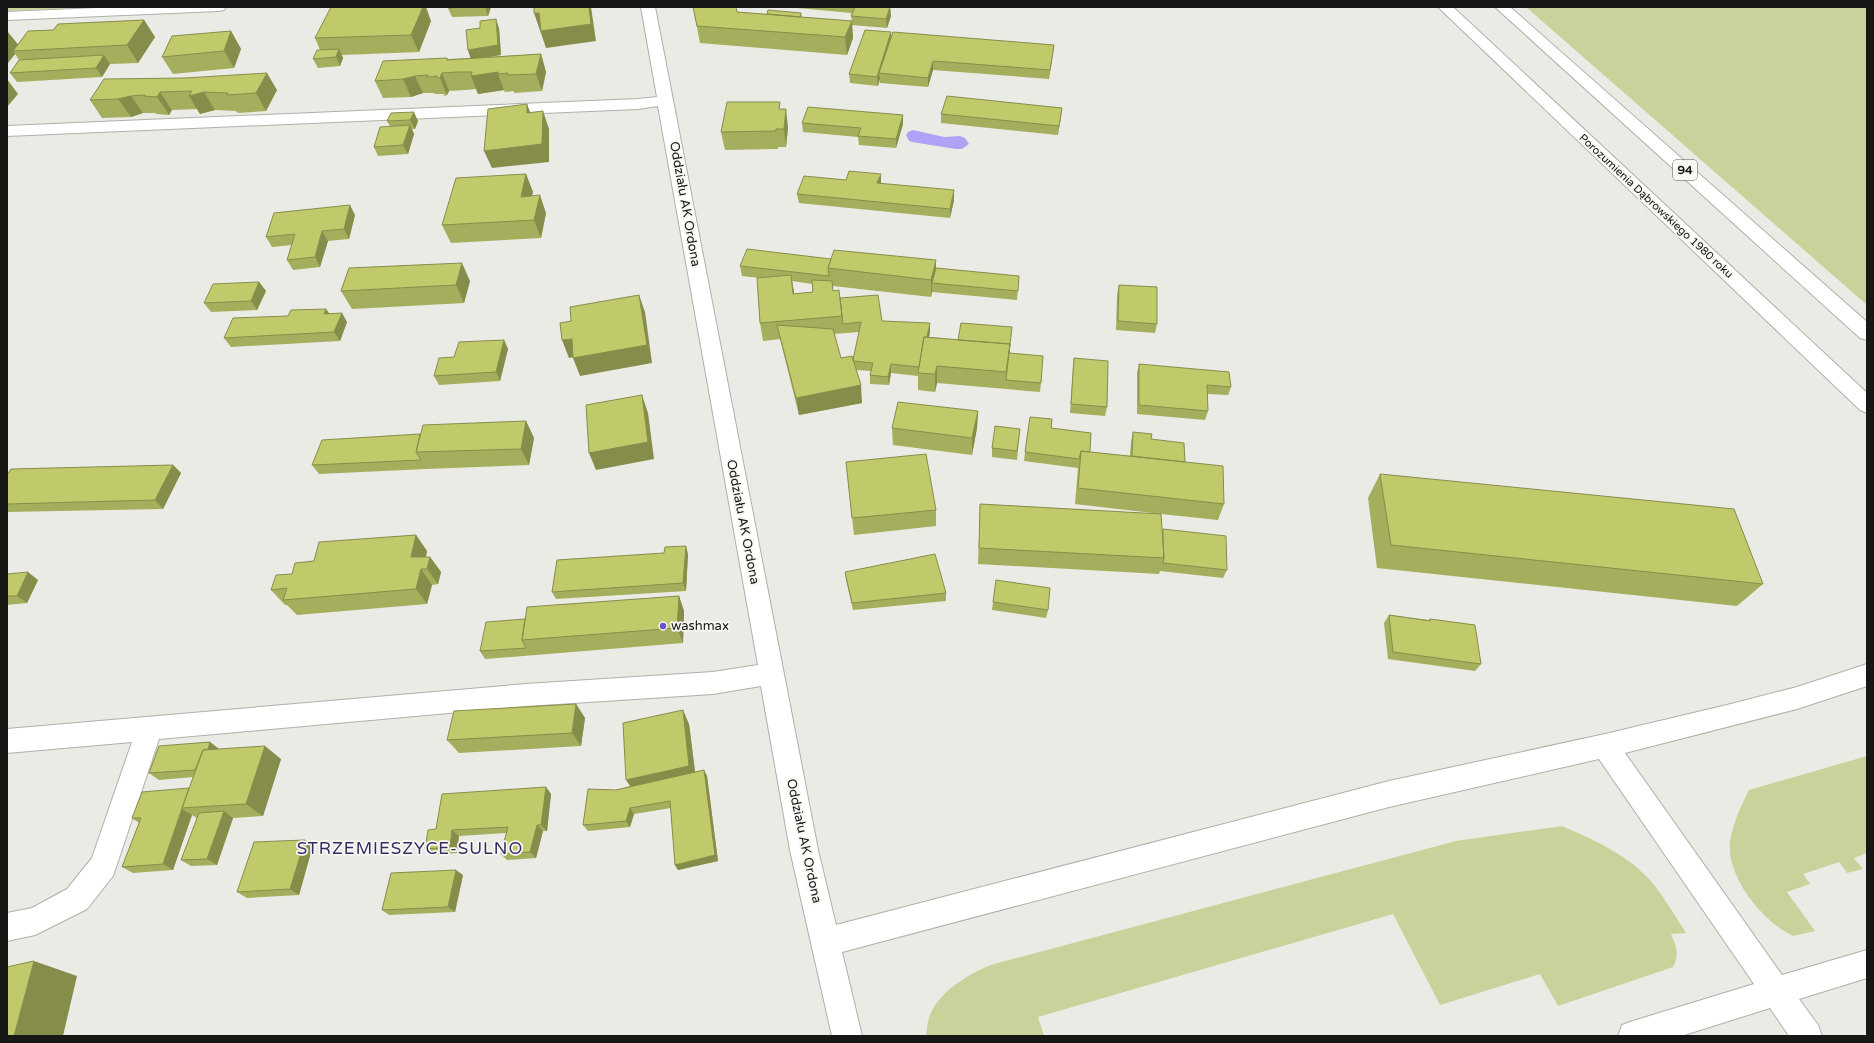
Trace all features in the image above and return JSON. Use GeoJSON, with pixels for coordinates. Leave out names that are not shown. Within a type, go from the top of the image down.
{"type":"FeatureCollection","features":[{"type":"Feature","properties":{"kind":"street"},"geometry":{"type":"LineString","coordinates":[[7,16],[219,7]]}},
{"type":"Feature","properties":{"kind":"street","name":"Oddziału AK Ordona"},"geometry":{"type":"LineString","coordinates":[[648,7],[804,850],[847,1036]]}},
{"type":"Feature","properties":{"kind":"street","name":"Porozumienia Dąbrowskiego 1980 roku"},"geometry":{"type":"LineString","coordinates":[[1445,7],[1867,405]]}},
{"type":"Feature","properties":{"kind":"street","name":"94"},"geometry":{"type":"LineString","coordinates":[[1502,7],[1867,333]]}},
{"type":"Feature","properties":{"kind":"street"},"geometry":{"type":"LineString","coordinates":[[7,131],[638,104],[666,100]]}},
{"type":"Feature","properties":{"kind":"street"},"geometry":{"type":"LineString","coordinates":[[7,741],[150,727],[526,695],[713,682],[772,674]]}},
{"type":"Feature","properties":{"kind":"street"},"geometry":{"type":"LineString","coordinates":[[826,942],[1396,792],[1605,746],[1781,702],[1867,675]]}},
{"type":"Feature","properties":{"kind":"street"},"geometry":{"type":"LineString","coordinates":[[7,926],[35,921],[77,899],[103,866],[150,727]]}},
{"type":"Feature","properties":{"kind":"street"},"geometry":{"type":"LineString","coordinates":[[1605,746],[1807,1036]]}},
{"type":"Feature","properties":{"kind":"street"},"geometry":{"type":"LineString","coordinates":[[1633,1036],[1867,964]]}},
{"type":"Feature","properties":{"kind":"green space"},"geometry":{"type":"Polygon","coordinates":[[[7,7],[98,7],[7,11],[7,7]]]}},
{"type":"Feature","properties":{"kind":"green space"},"geometry":{"type":"Polygon","coordinates":[[[1526,7],[1867,7],[1867,305],[1526,7]]]}},
{"type":"Feature","properties":{"kind":"green space"},"geometry":{"type":"Polygon","coordinates":[[[1867,756],[1867,853],[1854,858],[1863,869],[1847,873],[1839,862],[1803,874],[1810,884],[1787,892],[1815,931],[1793,936],[1770,920],[1759,909],[1740,883],[1730,855],[1730,841],[1738,815],[1749,790],[1867,756]]]}},
{"type":"Feature","properties":{"kind":"green space"},"geometry":{"type":"Polygon","coordinates":[[[1562,826],[1612,850],[1635,866],[1655,886],[1686,933],[1671,934],[1677,954],[1673,967],[1558,1006],[1540,974],[1440,1005],[1393,914],[1038,1017],[1044,1036],[926,1036],[929,1018],[939,1000],[956,984],[965,978],[994,964],[1456,841],[1562,826]]]}},
{"type":"Feature","properties":{"kind":"shaded area"},"geometry":{"type":"Polygon","coordinates":[[[913,130],[944,137],[960,136],[965,138],[969,144],[962,149],[956,149],[912,142],[909,141],[906,135],[908,132],[913,130]]]}},
{"type":"Feature","properties":{"kind":"building"},"geometry":{"type":"Polygon","coordinates":[[[331,7],[423,7],[411,35],[315,38],[331,7]]]}},
{"type":"Feature","properties":{"kind":"building"},"geometry":{"type":"Polygon","coordinates":[[[449,7],[475,7],[448,8],[449,7]]]}},
{"type":"Feature","properties":{"kind":"building"},"geometry":{"type":"Polygon","coordinates":[[[534,7],[589,7],[591,24],[541,31],[539,13],[534,13],[534,7]]]}},
{"type":"Feature","properties":{"kind":"building"},"geometry":{"type":"Polygon","coordinates":[[[693,7],[736,7],[737,12],[852,21],[845,37],[697,26],[693,7]]]}},
{"type":"Feature","properties":{"kind":"building"},"geometry":{"type":"Polygon","coordinates":[[[855,7],[890,7],[886,19],[851,16],[855,7]]]}},
{"type":"Feature","properties":{"kind":"building"},"geometry":{"type":"Polygon","coordinates":[[[768,10],[801,13],[800,17],[767,14],[768,10]]]}},
{"type":"Feature","properties":{"kind":"building"},"geometry":{"type":"Polygon","coordinates":[[[496,19],[498,45],[468,50],[466,30],[480,28],[480,21],[496,19]]]}},
{"type":"Feature","properties":{"kind":"building"},"geometry":{"type":"Polygon","coordinates":[[[144,20],[127,45],[13,51],[28,31],[53,30],[58,24],[144,20]]]}},
{"type":"Feature","properties":{"kind":"building"},"geometry":{"type":"Polygon","coordinates":[[[865,30],[891,32],[877,77],[849,74],[865,30]]]}},
{"type":"Feature","properties":{"kind":"building"},"geometry":{"type":"Polygon","coordinates":[[[231,31],[224,51],[162,57],[172,36],[231,31]]]}},
{"type":"Feature","properties":{"kind":"building"},"geometry":{"type":"Polygon","coordinates":[[[893,32],[1054,45],[1050,70],[933,61],[928,78],[879,73],[893,32]]]}},
{"type":"Feature","properties":{"kind":"building"},"geometry":{"type":"Polygon","coordinates":[[[339,49],[336,57],[313,59],[317,50],[339,49]]]}},
{"type":"Feature","properties":{"kind":"building"},"geometry":{"type":"Polygon","coordinates":[[[541,54],[536,74],[508,75],[508,73],[498,74],[498,72],[471,76],[472,72],[458,72],[442,73],[440,78],[437,78],[437,76],[427,77],[428,75],[375,81],[383,61],[447,58],[447,60],[541,54]]]}},
{"type":"Feature","properties":{"kind":"building"},"geometry":{"type":"Polygon","coordinates":[[[104,55],[96,68],[10,73],[19,60],[104,55]]]}},
{"type":"Feature","properties":{"kind":"building"},"geometry":{"type":"Polygon","coordinates":[[[267,73],[256,93],[227,95],[228,93],[204,92],[189,96],[192,91],[160,92],[157,97],[144,96],[145,95],[118,99],[90,100],[104,79],[185,78],[267,73]]]}},
{"type":"Feature","properties":{"kind":"building"},"geometry":{"type":"Polygon","coordinates":[[[947,96],[1062,108],[1059,126],[941,114],[947,96]]]}},
{"type":"Feature","properties":{"kind":"building"},"geometry":{"type":"Polygon","coordinates":[[[727,102],[780,102],[779,109],[786,109],[784,129],[776,129],[776,131],[721,132],[727,102]]]}},
{"type":"Feature","properties":{"kind":"building"},"geometry":{"type":"Polygon","coordinates":[[[527,104],[527,113],[543,111],[542,144],[484,151],[488,109],[527,104]]]}},
{"type":"Feature","properties":{"kind":"building"},"geometry":{"type":"Polygon","coordinates":[[[808,107],[903,115],[896,139],[858,136],[861,128],[802,123],[808,107]]]}},
{"type":"Feature","properties":{"kind":"building"},"geometry":{"type":"Polygon","coordinates":[[[414,112],[410,120],[387,121],[391,113],[414,112]]]}},
{"type":"Feature","properties":{"kind":"building"},"geometry":{"type":"Polygon","coordinates":[[[410,125],[403,145],[374,147],[380,127],[410,125]]]}},
{"type":"Feature","properties":{"kind":"building"},"geometry":{"type":"Polygon","coordinates":[[[849,171],[881,174],[877,183],[954,190],[950,209],[797,194],[804,176],[846,180],[849,171]]]}},
{"type":"Feature","properties":{"kind":"building"},"geometry":{"type":"Polygon","coordinates":[[[526,174],[521,197],[540,195],[534,220],[442,225],[456,178],[526,174]]]}},
{"type":"Feature","properties":{"kind":"building"},"geometry":{"type":"Polygon","coordinates":[[[350,205],[344,229],[322,231],[315,257],[287,260],[295,234],[266,237],[274,213],[350,205]]]}},
{"type":"Feature","properties":{"kind":"building"},"geometry":{"type":"Polygon","coordinates":[[[747,249],[831,259],[828,268],[829,276],[740,266],[747,249]]]}},
{"type":"Feature","properties":{"kind":"building"},"geometry":{"type":"Polygon","coordinates":[[[834,250],[936,260],[931,280],[828,268],[834,250]]]}},
{"type":"Feature","properties":{"kind":"building"},"geometry":{"type":"Polygon","coordinates":[[[462,263],[456,285],[341,291],[349,268],[462,263]]]}},
{"type":"Feature","properties":{"kind":"building"},"geometry":{"type":"Polygon","coordinates":[[[936,268],[1019,276],[1018,291],[932,283],[936,268]]]}},
{"type":"Feature","properties":{"kind":"building"},"geometry":{"type":"Polygon","coordinates":[[[791,275],[793,294],[813,292],[812,280],[832,281],[833,291],[839,290],[842,316],[760,323],[757,278],[791,275]]]}},
{"type":"Feature","properties":{"kind":"building"},"geometry":{"type":"Polygon","coordinates":[[[259,282],[251,301],[204,303],[213,284],[259,282]]]}},
{"type":"Feature","properties":{"kind":"building"},"geometry":{"type":"Polygon","coordinates":[[[1119,285],[1157,287],[1157,324],[1118,321],[1119,285]]]}},
{"type":"Feature","properties":{"kind":"building"},"geometry":{"type":"Polygon","coordinates":[[[639,295],[647,345],[573,358],[572,339],[562,340],[560,323],[571,321],[570,307],[639,295]]]}},
{"type":"Feature","properties":{"kind":"building"},"geometry":{"type":"Polygon","coordinates":[[[878,295],[882,321],[930,323],[927,337],[924,337],[919,367],[891,364],[888,377],[870,375],[873,363],[853,361],[861,322],[843,324],[840,298],[878,295]]]}},
{"type":"Feature","properties":{"kind":"building"},"geometry":{"type":"Polygon","coordinates":[[[326,309],[324,314],[342,313],[334,332],[224,338],[233,318],[288,316],[291,310],[326,309]]]}},
{"type":"Feature","properties":{"kind":"building"},"geometry":{"type":"Polygon","coordinates":[[[961,323],[1012,327],[1009,353],[1010,344],[958,340],[961,323]]]}},
{"type":"Feature","properties":{"kind":"building"},"geometry":{"type":"Polygon","coordinates":[[[777,325],[833,329],[841,358],[852,356],[861,385],[796,398],[777,325]]]}},
{"type":"Feature","properties":{"kind":"building"},"geometry":{"type":"Polygon","coordinates":[[[924,337],[1010,344],[1006,372],[937,366],[935,374],[918,373],[924,337]]]}},
{"type":"Feature","properties":{"kind":"building"},"geometry":{"type":"Polygon","coordinates":[[[504,340],[496,372],[434,376],[439,358],[454,357],[459,342],[504,340]]]}},
{"type":"Feature","properties":{"kind":"building"},"geometry":{"type":"Polygon","coordinates":[[[1009,353],[1043,356],[1041,383],[1006,380],[1009,353]]]}},
{"type":"Feature","properties":{"kind":"building"},"geometry":{"type":"Polygon","coordinates":[[[1074,358],[1108,361],[1107,407],[1071,404],[1074,358]]]}},
{"type":"Feature","properties":{"kind":"building"},"geometry":{"type":"Polygon","coordinates":[[[1139,364],[1229,372],[1231,387],[1207,385],[1208,411],[1139,405],[1139,364]]]}},
{"type":"Feature","properties":{"kind":"building"},"geometry":{"type":"Polygon","coordinates":[[[642,395],[648,442],[589,453],[586,405],[642,395]]]}},
{"type":"Feature","properties":{"kind":"building"},"geometry":{"type":"Polygon","coordinates":[[[898,402],[978,411],[972,438],[892,428],[898,402]]]}},
{"type":"Feature","properties":{"kind":"building"},"geometry":{"type":"Polygon","coordinates":[[[1030,417],[1052,419],[1051,428],[1091,433],[1090,452],[1081,451],[1079,459],[1025,452],[1030,417]]]}},
{"type":"Feature","properties":{"kind":"building"},"geometry":{"type":"Polygon","coordinates":[[[526,421],[521,449],[416,452],[423,425],[526,421]]]}},
{"type":"Feature","properties":{"kind":"building"},"geometry":{"type":"Polygon","coordinates":[[[995,426],[1020,429],[1017,451],[992,448],[995,426]]]}},
{"type":"Feature","properties":{"kind":"building"},"geometry":{"type":"Polygon","coordinates":[[[1133,432],[1152,434],[1151,439],[1184,443],[1185,462],[1132,456],[1133,432]]]}},
{"type":"Feature","properties":{"kind":"building"},"geometry":{"type":"Polygon","coordinates":[[[420,434],[416,452],[421,460],[312,465],[322,440],[420,434]]]}},
{"type":"Feature","properties":{"kind":"building"},"geometry":{"type":"Polygon","coordinates":[[[1081,451],[1223,466],[1224,504],[1078,488],[1081,451]]]}},
{"type":"Feature","properties":{"kind":"building"},"geometry":{"type":"Polygon","coordinates":[[[926,454],[936,510],[852,518],[846,462],[926,454]]]}},
{"type":"Feature","properties":{"kind":"building"},"geometry":{"type":"Polygon","coordinates":[[[173,465],[155,500],[7,504],[7,475],[11,469],[173,465]]]}},
{"type":"Feature","properties":{"kind":"building"},"geometry":{"type":"Polygon","coordinates":[[[1380,474],[1734,509],[1763,584],[1391,545],[1380,474]]]}},
{"type":"Feature","properties":{"kind":"building"},"geometry":{"type":"Polygon","coordinates":[[[980,504],[1161,514],[1164,558],[979,548],[980,504]]]}},
{"type":"Feature","properties":{"kind":"building"},"geometry":{"type":"Polygon","coordinates":[[[1163,529],[1226,536],[1227,570],[1163,563],[1163,529]]]}},
{"type":"Feature","properties":{"kind":"building"},"geometry":{"type":"Polygon","coordinates":[[[416,535],[411,557],[430,557],[427,569],[421,569],[416,589],[283,600],[287,588],[271,590],[276,575],[292,574],[295,563],[314,561],[319,542],[416,535]]]}},
{"type":"Feature","properties":{"kind":"building"},"geometry":{"type":"Polygon","coordinates":[[[686,546],[683,583],[552,592],[557,560],[664,553],[665,547],[686,546]]]}},
{"type":"Feature","properties":{"kind":"building"},"geometry":{"type":"Polygon","coordinates":[[[935,554],[946,593],[852,603],[845,572],[935,554]]]}},
{"type":"Feature","properties":{"kind":"building"},"geometry":{"type":"Polygon","coordinates":[[[28,572],[17,596],[7,596],[7,574],[28,572]]]}},
{"type":"Feature","properties":{"kind":"building"},"geometry":{"type":"Polygon","coordinates":[[[996,580],[1050,588],[1048,610],[993,602],[996,580]]]}},
{"type":"Feature","properties":{"kind":"building"},"geometry":{"type":"Polygon","coordinates":[[[679,596],[677,628],[522,640],[527,607],[679,596]]]}},
{"type":"Feature","properties":{"kind":"building"},"geometry":{"type":"Polygon","coordinates":[[[1389,615],[1430,621],[1430,619],[1475,625],[1481,664],[1393,652],[1389,615]]]}},
{"type":"Feature","properties":{"kind":"building"},"geometry":{"type":"Polygon","coordinates":[[[525,619],[522,640],[526,648],[480,651],[486,622],[525,619]]]}},
{"type":"Feature","properties":{"kind":"building"},"geometry":{"type":"Polygon","coordinates":[[[576,704],[572,733],[447,740],[454,711],[576,704]]]}},
{"type":"Feature","properties":{"kind":"building"},"geometry":{"type":"Polygon","coordinates":[[[683,710],[689,766],[626,780],[623,723],[683,710]]]}},
{"type":"Feature","properties":{"kind":"building"},"geometry":{"type":"Polygon","coordinates":[[[210,742],[208,749],[203,750],[195,770],[149,773],[159,746],[210,742]]]}},
{"type":"Feature","properties":{"kind":"building"},"geometry":{"type":"Polygon","coordinates":[[[265,746],[246,804],[182,808],[203,750],[265,746]]]}},
{"type":"Feature","properties":{"kind":"building"},"geometry":{"type":"Polygon","coordinates":[[[704,770],[715,855],[675,865],[670,801],[630,808],[626,821],[583,825],[588,789],[616,790],[704,770]]]}},
{"type":"Feature","properties":{"kind":"building"},"geometry":{"type":"Polygon","coordinates":[[[546,787],[541,825],[537,825],[530,852],[501,854],[508,827],[452,830],[450,847],[425,849],[428,830],[436,829],[442,794],[546,787]]]}},
{"type":"Feature","properties":{"kind":"building"},"geometry":{"type":"Polygon","coordinates":[[[189,788],[163,864],[122,867],[141,818],[132,818],[142,792],[189,788]]]}},
{"type":"Feature","properties":{"kind":"building"},"geometry":{"type":"Polygon","coordinates":[[[224,811],[207,859],[181,860],[199,813],[224,811]]]}},
{"type":"Feature","properties":{"kind":"building"},"geometry":{"type":"Polygon","coordinates":[[[305,840],[290,889],[237,892],[254,842],[305,840]]]}},
{"type":"Feature","properties":{"kind":"building"},"geometry":{"type":"Polygon","coordinates":[[[456,870],[448,907],[382,910],[391,873],[456,870]]]}},
{"type":"Feature","properties":{"kind":"building"},"geometry":{"type":"Polygon","coordinates":[[[34,961],[14,1036],[7,1036],[7,967],[34,961]]]}},
{"type":"Feature","properties":{"kind":"place","name":"washmax"},"geometry":{"type":"Point","coordinates":[663,626]}},
{"type":"Feature","properties":{"kind":"district","name":"STRZEMIESZYCE-SULNO"},"geometry":{"type":"Point","coordinates":[410,848]}}]}
